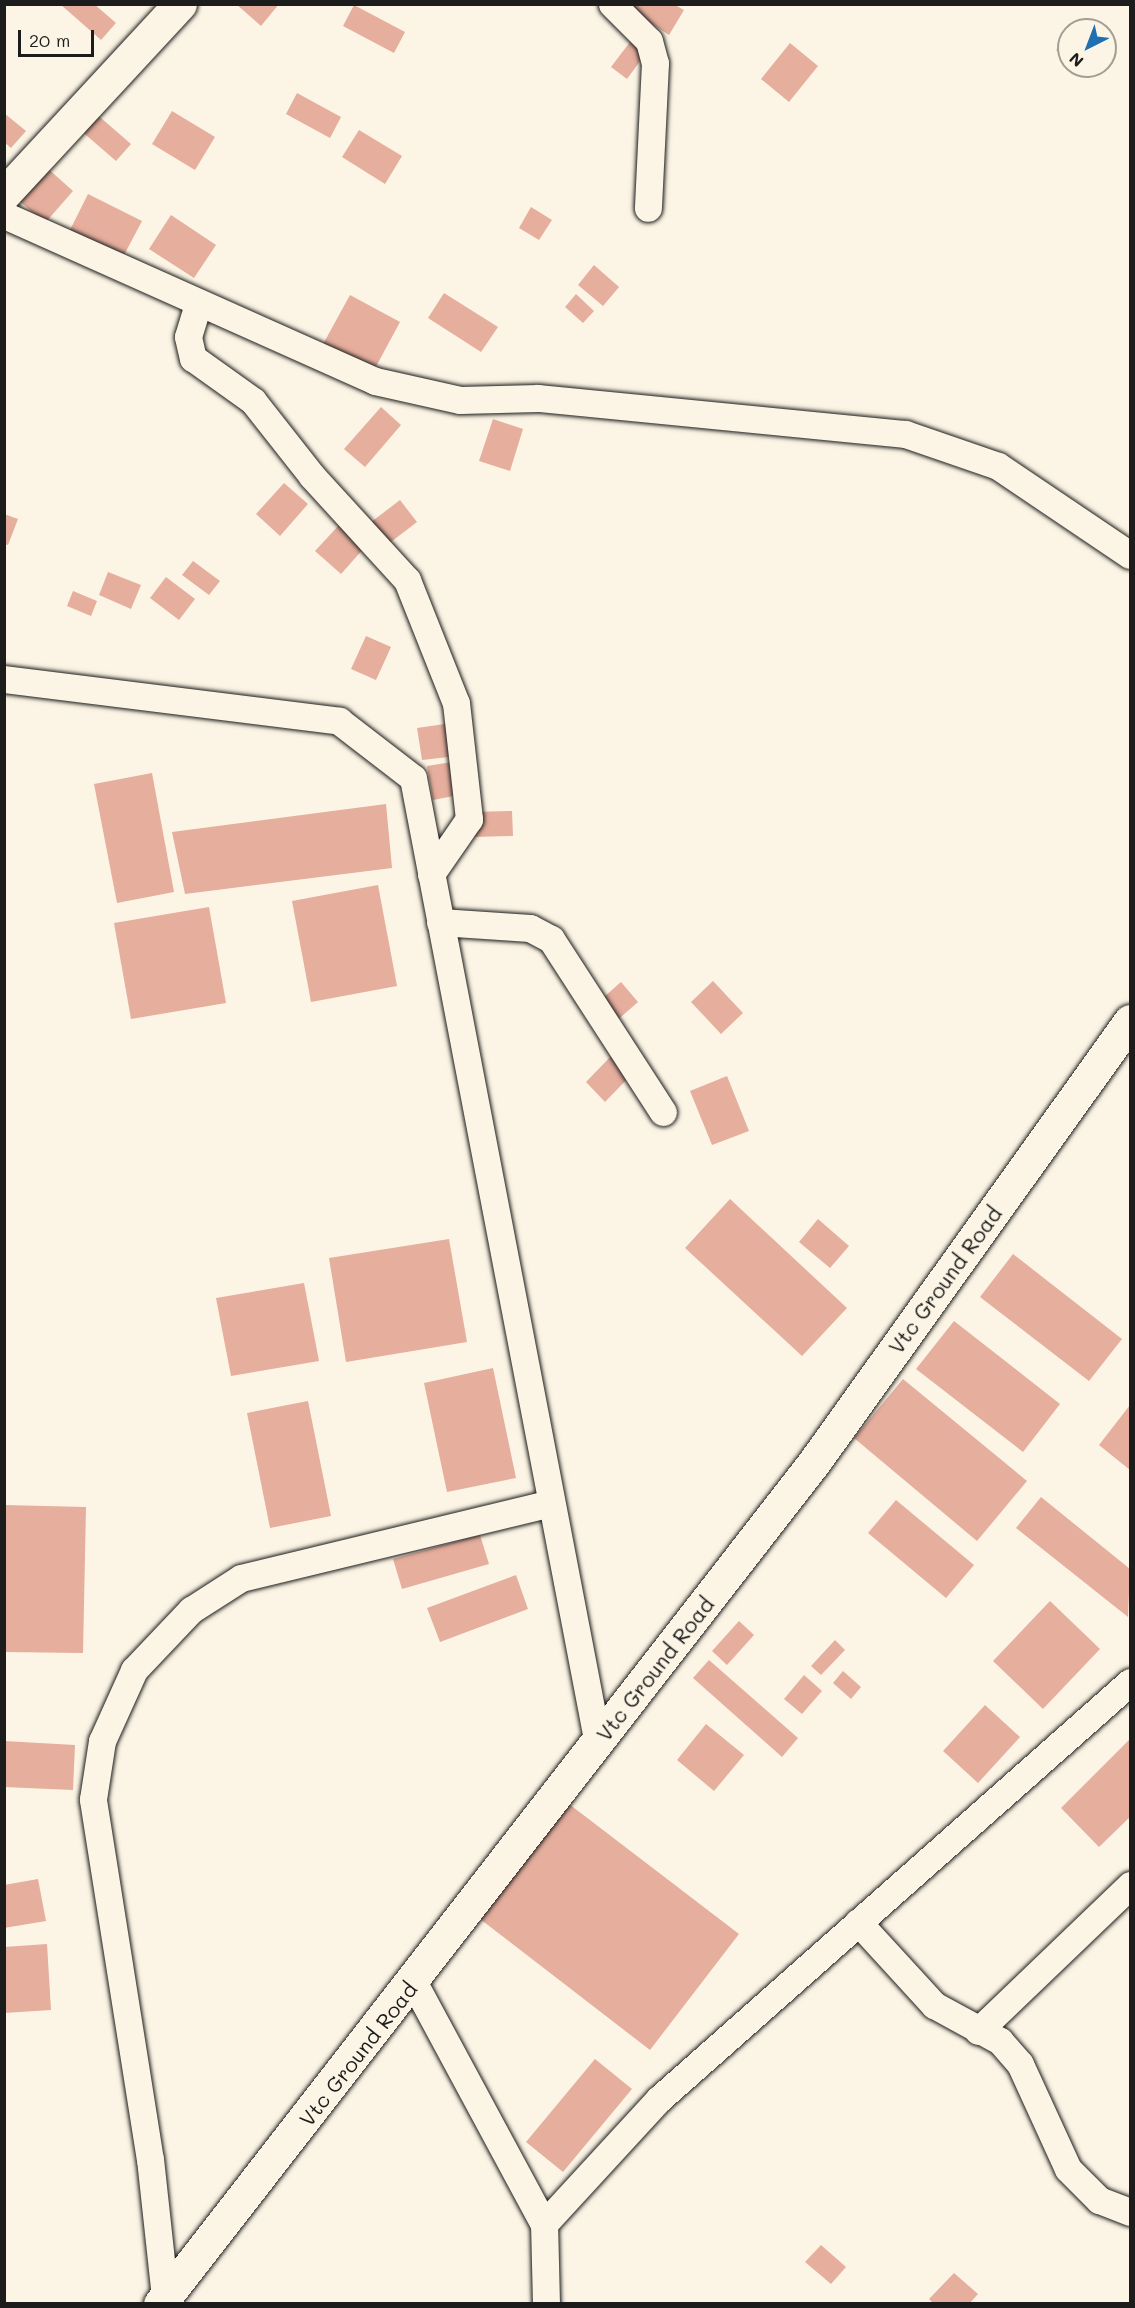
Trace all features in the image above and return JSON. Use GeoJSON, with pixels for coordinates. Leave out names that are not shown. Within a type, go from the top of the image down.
{"type":"FeatureCollection","features":[{"type":"Feature","properties":{"kind":"street"},"geometry":{"type":"LineString","coordinates":[[4,194],[180,4]]}},
{"type":"Feature","properties":{"kind":"street"},"geometry":{"type":"LineString","coordinates":[[612,4],[649,41],[655,63],[648,208]]}},
{"type":"Feature","properties":{"kind":"street"},"geometry":{"type":"LineString","coordinates":[[4,215],[198,304],[375,381],[460,400],[538,398],[905,434],[998,466],[1131,555]]}},
{"type":"Feature","properties":{"kind":"street"},"geometry":{"type":"LineString","coordinates":[[198,304],[188,337],[193,358],[253,401],[312,476],[407,580],[456,703],[468,819],[431,874]]}},
{"type":"Feature","properties":{"kind":"street"},"geometry":{"type":"LineString","coordinates":[[4,679],[339,721],[413,778],[597,1744]]}},
{"type":"Feature","properties":{"kind":"street"},"geometry":{"type":"LineString","coordinates":[[440,922],[530,928],[551,939],[663,1112]]}},
{"type":"Feature","properties":{"kind":"street","name":"Vtc Ground Road"},"geometry":{"type":"LineString","coordinates":[[163,2300],[414,1983],[815,1461],[1131,1021]]}},
{"type":"Feature","properties":{"kind":"street"},"geometry":{"type":"LineString","coordinates":[[163,2300],[150,2160],[93,1799],[102,1740],[134,1670],[191,1610],[241,1578],[552,1503]]}},
{"type":"Feature","properties":{"kind":"street"},"geometry":{"type":"LineString","coordinates":[[544,2224],[659,2099],[1131,1682]]}},
{"type":"Feature","properties":{"kind":"street"},"geometry":{"type":"LineString","coordinates":[[978,2031],[1131,1885]]}},
{"type":"Feature","properties":{"kind":"street"},"geometry":{"type":"LineString","coordinates":[[858,1922],[911,1984],[978,2031],[1000,2041],[1020,2064],[1068,2169],[1082,2186],[1131,2212]]}},
{"type":"Feature","properties":{"kind":"street"},"geometry":{"type":"LineString","coordinates":[[414,1983],[544,2224],[546,2304]]}},
{"type":"Feature","properties":{"kind":"building"},"geometry":{"type":"Polygon","coordinates":[[[60,4],[94,4],[116,23],[101,40],[60,4]]]}},
{"type":"Feature","properties":{"kind":"building"},"geometry":{"type":"Polygon","coordinates":[[[236,4],[279,4],[261,26],[236,4]]]}},
{"type":"Feature","properties":{"kind":"building"},"geometry":{"type":"Polygon","coordinates":[[[354,5],[405,32],[394,53],[343,26],[354,5]]]}},
{"type":"Feature","properties":{"kind":"building"},"geometry":{"type":"Polygon","coordinates":[[[632,5],[675,5],[684,10],[669,35],[629,9],[632,5]]]}},
{"type":"Feature","properties":{"kind":"building"},"geometry":{"type":"Polygon","coordinates":[[[630,42],[646,53],[627,79],[611,67],[630,42]]]}},
{"type":"Feature","properties":{"kind":"building"},"geometry":{"type":"Polygon","coordinates":[[[790,43],[818,66],[789,102],[761,79],[790,43]]]}},
{"type":"Feature","properties":{"kind":"building"},"geometry":{"type":"Polygon","coordinates":[[[297,93],[341,117],[330,138],[286,114],[297,93]]]}},
{"type":"Feature","properties":{"kind":"building"},"geometry":{"type":"Polygon","coordinates":[[[172,111],[215,137],[195,170],[152,144],[172,111]]]}},
{"type":"Feature","properties":{"kind":"building"},"geometry":{"type":"Polygon","coordinates":[[[94,112],[131,144],[116,161],[79,129],[94,112]]]}},
{"type":"Feature","properties":{"kind":"building"},"geometry":{"type":"Polygon","coordinates":[[[4,113],[26,131],[11,148],[4,142],[4,113]]]}},
{"type":"Feature","properties":{"kind":"building"},"geometry":{"type":"Polygon","coordinates":[[[359,130],[402,156],[385,184],[342,157],[359,130]]]}},
{"type":"Feature","properties":{"kind":"building"},"geometry":{"type":"Polygon","coordinates":[[[45,166],[73,191],[45,223],[17,199],[45,166]]]}},
{"type":"Feature","properties":{"kind":"building"},"geometry":{"type":"Polygon","coordinates":[[[88,194],[142,221],[123,257],[70,230],[88,194]]]}},
{"type":"Feature","properties":{"kind":"building"},"geometry":{"type":"Polygon","coordinates":[[[531,207],[552,220],[539,240],[519,228],[531,207]]]}},
{"type":"Feature","properties":{"kind":"building"},"geometry":{"type":"Polygon","coordinates":[[[171,215],[216,245],[194,278],[149,249],[171,215]]]}},
{"type":"Feature","properties":{"kind":"building"},"geometry":{"type":"Polygon","coordinates":[[[594,265],[619,287],[603,306],[578,285],[594,265]]]}},
{"type":"Feature","properties":{"kind":"building"},"geometry":{"type":"Polygon","coordinates":[[[444,293],[498,327],[481,352],[428,318],[444,293]]]}},
{"type":"Feature","properties":{"kind":"building"},"geometry":{"type":"Polygon","coordinates":[[[576,294],[594,311],[583,323],[565,307],[576,294]]]}},
{"type":"Feature","properties":{"kind":"building"},"geometry":{"type":"Polygon","coordinates":[[[350,295],[400,322],[372,374],[322,346],[350,295]]]}},
{"type":"Feature","properties":{"kind":"building"},"geometry":{"type":"Polygon","coordinates":[[[381,407],[401,425],[365,467],[344,449],[381,407]]]}},
{"type":"Feature","properties":{"kind":"building"},"geometry":{"type":"Polygon","coordinates":[[[493,419],[523,429],[510,471],[479,461],[493,419]]]}},
{"type":"Feature","properties":{"kind":"building"},"geometry":{"type":"Polygon","coordinates":[[[284,483],[308,504],[280,536],[256,514],[284,483]]]}},
{"type":"Feature","properties":{"kind":"building"},"geometry":{"type":"Polygon","coordinates":[[[400,500],[417,522],[383,548],[366,526],[400,500]]]}},
{"type":"Feature","properties":{"kind":"building"},"geometry":{"type":"Polygon","coordinates":[[[4,514],[18,519],[8,545],[4,544],[4,514]]]}},
{"type":"Feature","properties":{"kind":"building"},"geometry":{"type":"Polygon","coordinates":[[[340,524],[365,547],[341,574],[315,551],[340,524]]]}},
{"type":"Feature","properties":{"kind":"building"},"geometry":{"type":"Polygon","coordinates":[[[193,561],[220,581],[209,595],[182,575],[193,561]]]}},
{"type":"Feature","properties":{"kind":"building"},"geometry":{"type":"Polygon","coordinates":[[[108,572],[141,585],[131,609],[99,595],[108,572]]]}},
{"type":"Feature","properties":{"kind":"building"},"geometry":{"type":"Polygon","coordinates":[[[166,577],[195,599],[179,620],[150,598],[166,577]]]}},
{"type":"Feature","properties":{"kind":"building"},"geometry":{"type":"Polygon","coordinates":[[[73,591],[97,601],[91,616],[67,606],[73,591]]]}},
{"type":"Feature","properties":{"kind":"building"},"geometry":{"type":"Polygon","coordinates":[[[366,636],[391,647],[376,680],[351,669],[366,636]]]}},
{"type":"Feature","properties":{"kind":"building"},"geometry":{"type":"Polygon","coordinates":[[[452,723],[457,756],[422,760],[417,728],[452,723]]]}},
{"type":"Feature","properties":{"kind":"building"},"geometry":{"type":"Polygon","coordinates":[[[452,762],[459,795],[433,800],[427,766],[452,762]]]}},
{"type":"Feature","properties":{"kind":"building"},"geometry":{"type":"Polygon","coordinates":[[[152,773],[174,892],[117,903],[94,784],[152,773]]]}},
{"type":"Feature","properties":{"kind":"building"},"geometry":{"type":"Polygon","coordinates":[[[386,804],[392,868],[185,894],[172,832],[386,804]]]}},
{"type":"Feature","properties":{"kind":"building"},"geometry":{"type":"Polygon","coordinates":[[[512,811],[513,836],[472,837],[471,812],[512,811]]]}},
{"type":"Feature","properties":{"kind":"building"},"geometry":{"type":"Polygon","coordinates":[[[378,885],[397,986],[311,1002],[292,901],[378,885]]]}},
{"type":"Feature","properties":{"kind":"building"},"geometry":{"type":"Polygon","coordinates":[[[209,907],[226,1003],[131,1019],[114,923],[209,907]]]}},
{"type":"Feature","properties":{"kind":"building"},"geometry":{"type":"Polygon","coordinates":[[[713,981],[743,1013],[721,1034],[691,1002],[713,981]]]}},
{"type":"Feature","properties":{"kind":"building"},"geometry":{"type":"Polygon","coordinates":[[[621,982],[638,1002],[614,1023],[597,1003],[621,982]]]}},
{"type":"Feature","properties":{"kind":"building"},"geometry":{"type":"Polygon","coordinates":[[[614,1053],[634,1072],[605,1102],[586,1082],[614,1053]]]}},
{"type":"Feature","properties":{"kind":"building"},"geometry":{"type":"Polygon","coordinates":[[[727,1076],[749,1131],[712,1145],[690,1091],[727,1076]]]}},
{"type":"Feature","properties":{"kind":"building"},"geometry":{"type":"Polygon","coordinates":[[[730,1199],[847,1308],[802,1356],[685,1248],[730,1199]]]}},
{"type":"Feature","properties":{"kind":"building"},"geometry":{"type":"Polygon","coordinates":[[[818,1219],[849,1246],[830,1268],[799,1242],[818,1219]]]}},
{"type":"Feature","properties":{"kind":"building"},"geometry":{"type":"Polygon","coordinates":[[[449,1239],[467,1342],[346,1362],[329,1258],[449,1239]]]}},
{"type":"Feature","properties":{"kind":"building"},"geometry":{"type":"Polygon","coordinates":[[[1013,1254],[1122,1339],[1089,1381],[980,1297],[1013,1254]]]}},
{"type":"Feature","properties":{"kind":"building"},"geometry":{"type":"Polygon","coordinates":[[[304,1283],[319,1361],[231,1376],[216,1298],[304,1283]]]}},
{"type":"Feature","properties":{"kind":"building"},"geometry":{"type":"Polygon","coordinates":[[[954,1321],[1060,1404],[1023,1452],[916,1369],[954,1321]]]}},
{"type":"Feature","properties":{"kind":"building"},"geometry":{"type":"Polygon","coordinates":[[[493,1368],[516,1478],[447,1492],[424,1383],[493,1368]]]}},
{"type":"Feature","properties":{"kind":"building"},"geometry":{"type":"Polygon","coordinates":[[[903,1379],[1027,1481],[977,1541],[854,1438],[903,1379]]]}},
{"type":"Feature","properties":{"kind":"building"},"geometry":{"type":"Polygon","coordinates":[[[308,1401],[331,1516],[270,1528],[247,1413],[308,1401]]]}},
{"type":"Feature","properties":{"kind":"building"},"geometry":{"type":"Polygon","coordinates":[[[1130,1405],[1130,1470],[1099,1445],[1130,1405]]]}},
{"type":"Feature","properties":{"kind":"building"},"geometry":{"type":"Polygon","coordinates":[[[1041,1497],[1130,1569],[1128,1617],[1016,1528],[1041,1497]]]}},
{"type":"Feature","properties":{"kind":"building"},"geometry":{"type":"Polygon","coordinates":[[[896,1500],[974,1565],[946,1598],[868,1533],[896,1500]]]}},
{"type":"Feature","properties":{"kind":"building"},"geometry":{"type":"Polygon","coordinates":[[[4,1505],[86,1507],[83,1653],[4,1652],[4,1505]]]}},
{"type":"Feature","properties":{"kind":"building"},"geometry":{"type":"Polygon","coordinates":[[[480,1535],[489,1564],[402,1589],[393,1559],[480,1535]]]}},
{"type":"Feature","properties":{"kind":"building"},"geometry":{"type":"Polygon","coordinates":[[[516,1575],[528,1609],[440,1642],[427,1608],[516,1575]]]}},
{"type":"Feature","properties":{"kind":"building"},"geometry":{"type":"Polygon","coordinates":[[[1050,1601],[1100,1649],[1043,1709],[993,1661],[1050,1601]]]}},
{"type":"Feature","properties":{"kind":"building"},"geometry":{"type":"Polygon","coordinates":[[[739,1621],[754,1635],[727,1665],[712,1651],[739,1621]]]}},
{"type":"Feature","properties":{"kind":"building"},"geometry":{"type":"Polygon","coordinates":[[[835,1640],[845,1650],[821,1675],[811,1666],[835,1640]]]}},
{"type":"Feature","properties":{"kind":"building"},"geometry":{"type":"Polygon","coordinates":[[[709,1660],[798,1738],[782,1757],[693,1678],[709,1660]]]}},
{"type":"Feature","properties":{"kind":"building"},"geometry":{"type":"Polygon","coordinates":[[[843,1671],[861,1687],[851,1699],[833,1683],[843,1671]]]}},
{"type":"Feature","properties":{"kind":"building"},"geometry":{"type":"Polygon","coordinates":[[[804,1675],[822,1691],[802,1714],[784,1699],[804,1675]]]}},
{"type":"Feature","properties":{"kind":"building"},"geometry":{"type":"Polygon","coordinates":[[[985,1705],[1020,1737],[978,1783],[943,1751],[985,1705]]]}},
{"type":"Feature","properties":{"kind":"building"},"geometry":{"type":"Polygon","coordinates":[[[706,1724],[744,1755],[714,1791],[677,1760],[706,1724]]]}},
{"type":"Feature","properties":{"kind":"building"},"geometry":{"type":"Polygon","coordinates":[[[1130,1739],[1130,1817],[1099,1847],[1061,1808],[1130,1739]]]}},
{"type":"Feature","properties":{"kind":"building"},"geometry":{"type":"Polygon","coordinates":[[[4,1741],[75,1745],[73,1790],[4,1787],[4,1741]]]}},
{"type":"Feature","properties":{"kind":"building"},"geometry":{"type":"Polygon","coordinates":[[[569,1804],[739,1934],[650,2050],[480,1919],[569,1804]]]}},
{"type":"Feature","properties":{"kind":"building"},"geometry":{"type":"Polygon","coordinates":[[[38,1879],[46,1921],[4,1928],[4,1885],[38,1879]]]}},
{"type":"Feature","properties":{"kind":"building"},"geometry":{"type":"Polygon","coordinates":[[[47,1944],[51,2010],[4,2013],[4,1947],[47,1944]]]}},
{"type":"Feature","properties":{"kind":"building"},"geometry":{"type":"Polygon","coordinates":[[[595,2059],[632,2089],[563,2172],[526,2142],[595,2059]]]}},
{"type":"Feature","properties":{"kind":"building"},"geometry":{"type":"Polygon","coordinates":[[[821,2245],[846,2267],[831,2284],[805,2262],[821,2245]]]}},
{"type":"Feature","properties":{"kind":"building"},"geometry":{"type":"Polygon","coordinates":[[[954,2273],[978,2294],[969,2304],[934,2304],[929,2299],[954,2273]]]}}]}
